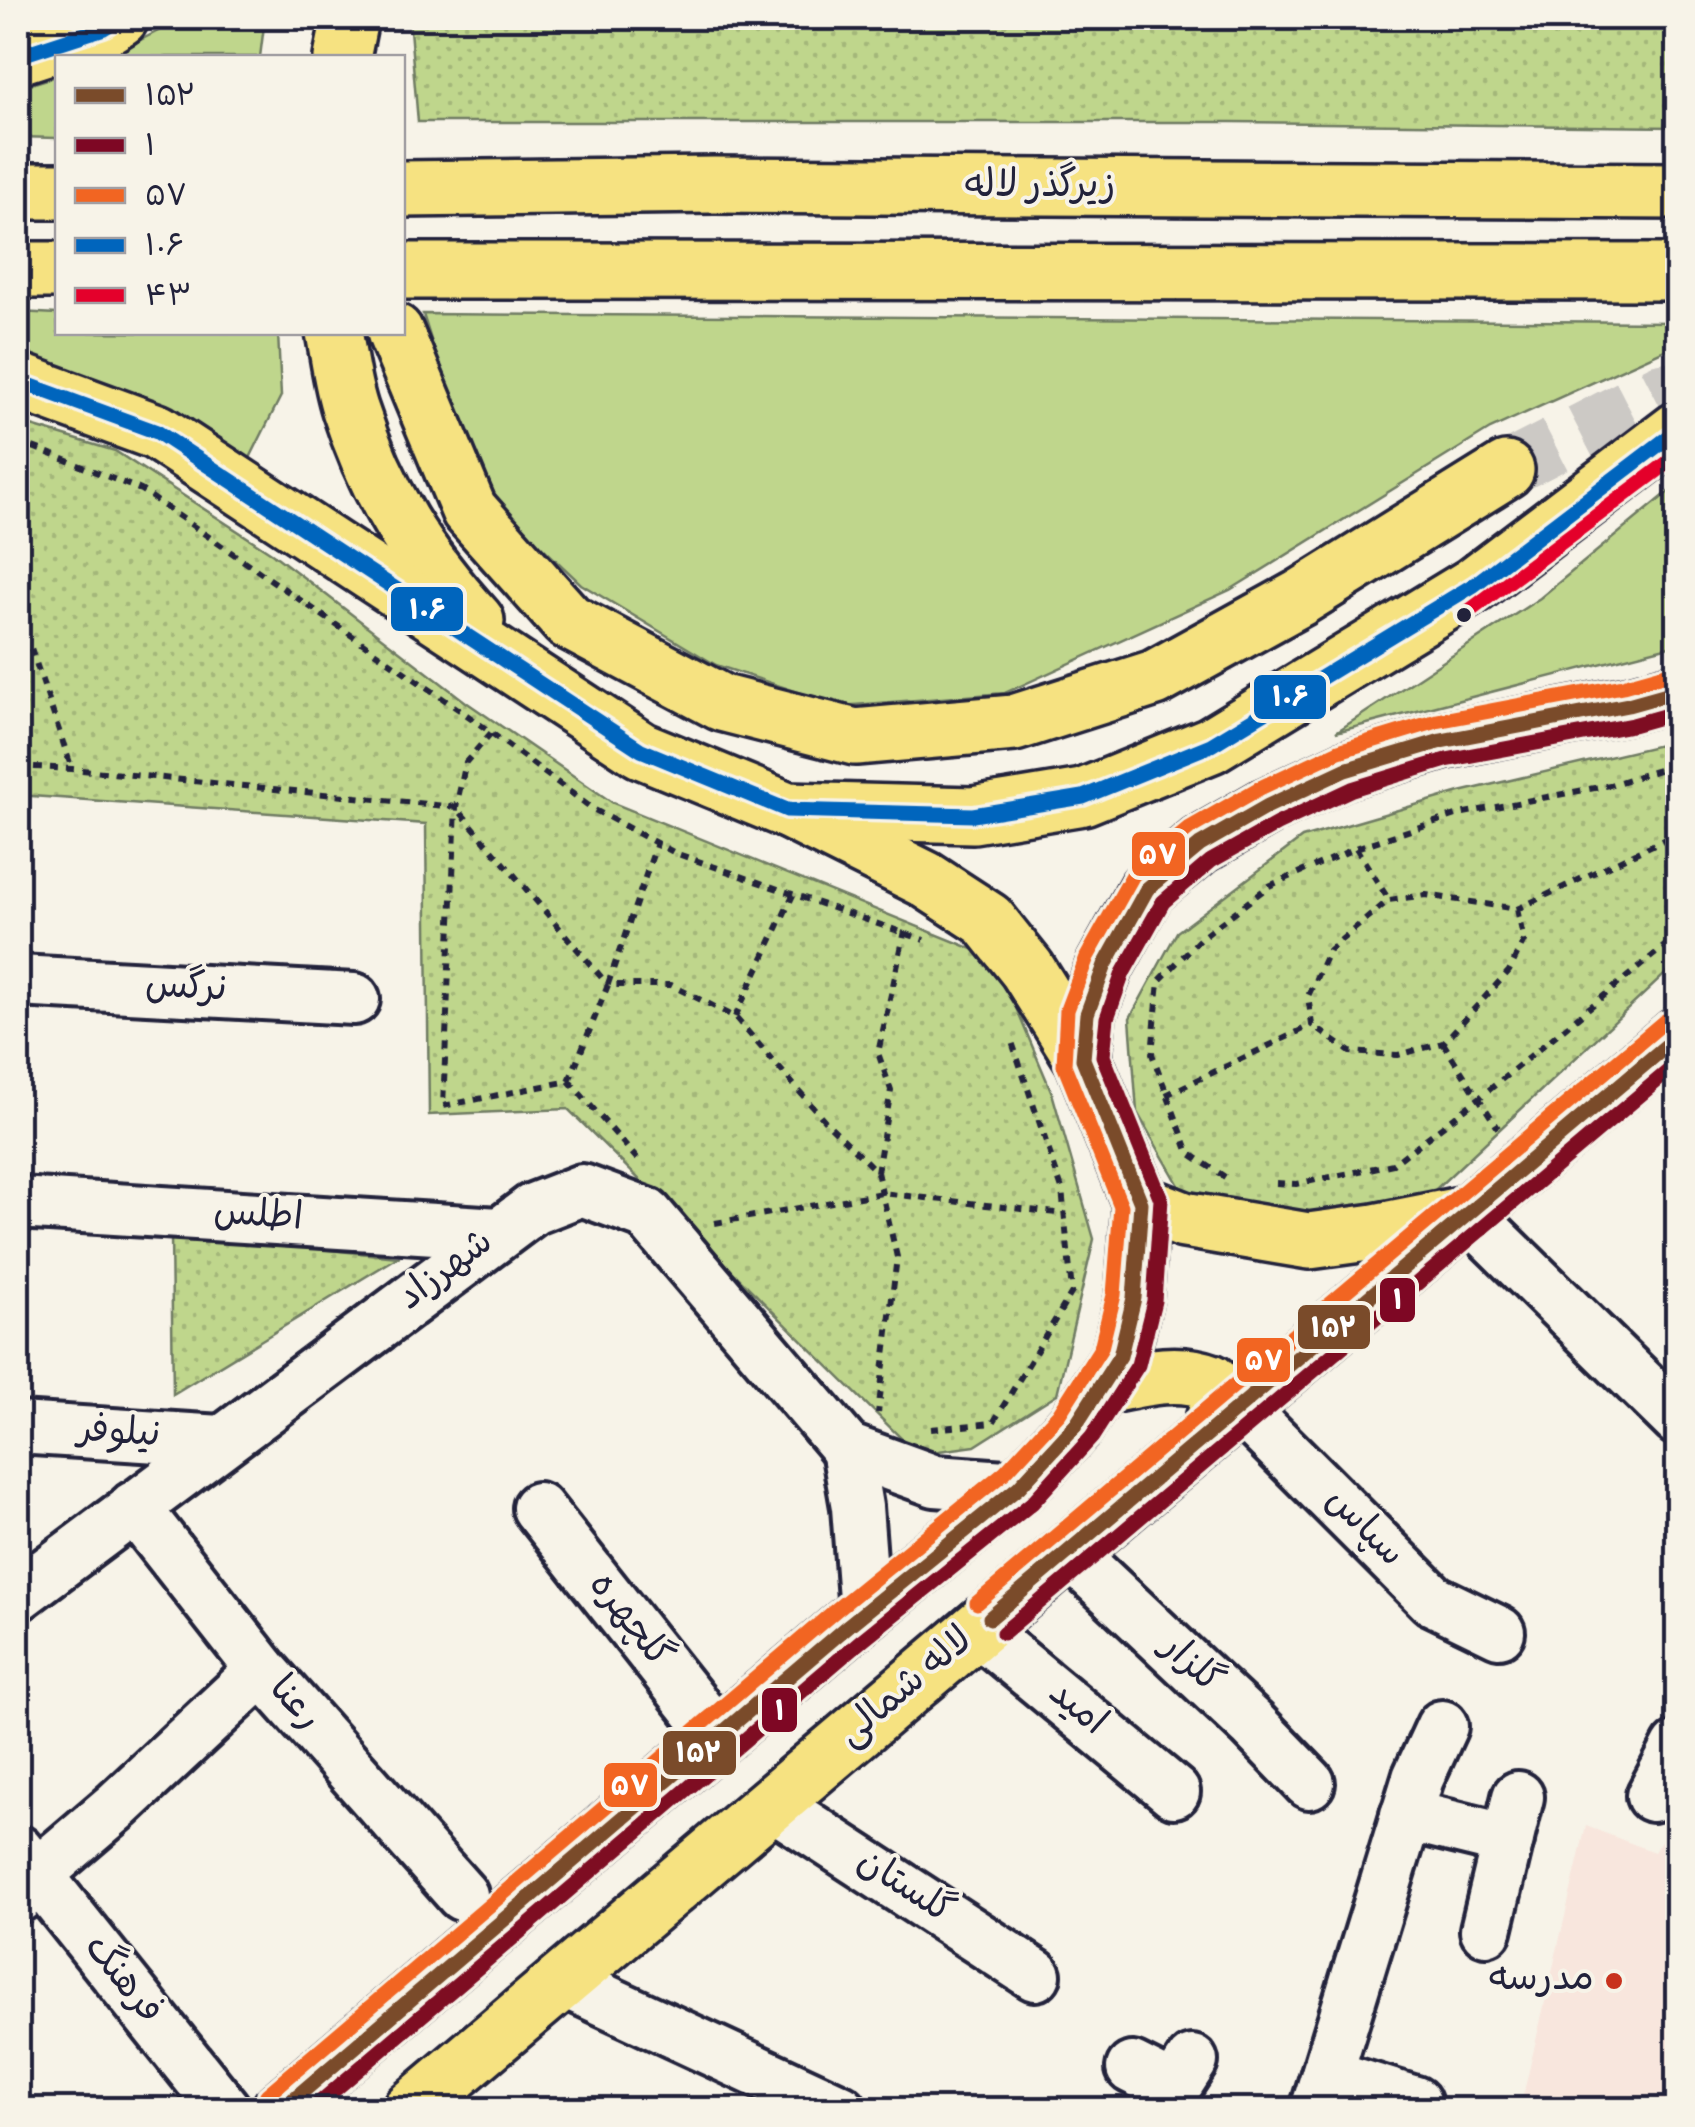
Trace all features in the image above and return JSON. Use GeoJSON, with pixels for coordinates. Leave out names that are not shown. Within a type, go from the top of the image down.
{"type":"FeatureCollection","features":[{"type":"Feature","properties":{"kind":"main road"},"geometry":{"type":"LineString","coordinates":[[18,56],[104,28],[120,18]]}},
{"type":"Feature","properties":{"kind":"main road"},"geometry":{"type":"LineString","coordinates":[[343,55],[350,18]]}},
{"type":"Feature","properties":{"kind":"main road"},"geometry":{"type":"LineString","coordinates":[[358,18],[361,55]]}},
{"type":"Feature","properties":{"kind":"main road","name":"زیرگذر لاله"},"geometry":{"type":"LineString","coordinates":[[405,189],[734,186],[1678,191]]}},
{"type":"Feature","properties":{"kind":"main road"},"geometry":{"type":"LineString","coordinates":[[18,191],[55,191]]}},
{"type":"Feature","properties":{"kind":"main road"},"geometry":{"type":"LineString","coordinates":[[18,270],[55,270]]}},
{"type":"Feature","properties":{"kind":"main road"},"geometry":{"type":"LineString","coordinates":[[405,270],[1678,272]]}},
{"type":"Feature","properties":{"kind":"main road"},"geometry":{"type":"LineString","coordinates":[[335,335],[349,406],[380,487],[431,571],[521,671]]}},
{"type":"Feature","properties":{"kind":"main road"},"geometry":{"type":"LineString","coordinates":[[397,335],[468,510],[568,621],[722,703],[855,737],[1014,723],[1155,678],[1300,598],[1506,470]]}},
{"type":"Feature","properties":{"kind":"main road"},"geometry":{"type":"LineString","coordinates":[[18,381],[158,432],[640,750],[786,810],[925,879],[988,920],[1027,969],[1083,1059],[1141,1203],[1134,1298],[1120,1356],[1075,1426],[1019,1487],[865,1612],[280,2110]]}},
{"type":"Feature","properties":{"kind":"main road"},"geometry":{"type":"LineString","coordinates":[[786,810],[973,815],[1083,798],[1211,745],[1474,585],[1678,430]]}},
{"type":"Feature","properties":{"kind":"main road"},"geometry":{"type":"LineString","coordinates":[[1083,1059],[1087,1014],[1105,965],[1147,889],[1200,845],[1268,806],[1344,770],[1441,742],[1628,705],[1678,691]]}},
{"type":"Feature","properties":{"kind":"main road","name":"لاله شمالی"},"geometry":{"type":"LineString","coordinates":[[410,2110],[1678,1036]]}},
{"type":"Feature","properties":{"kind":"main road"},"geometry":{"type":"LineString","coordinates":[[1141,1203],[1184,1220],[1308,1241],[1468,1214]]}},
{"type":"Feature","properties":{"kind":"main road"},"geometry":{"type":"LineString","coordinates":[[1100,1387],[1176,1375],[1196,1376],[1210,1382],[1225,1419]]}},
{"type":"Feature","properties":{"kind":"street","name":"نرگس"},"geometry":{"type":"LineString","coordinates":[[18,982],[354,999]]}},
{"type":"Feature","properties":{"kind":"street","name":"شهرزاد"},"geometry":{"type":"LineString","coordinates":[[18,1596],[499,1233],[533,1209],[582,1190],[647,1214],[863,1432]]}},
{"type":"Feature","properties":{"kind":"street","name":"اطلس"},"geometry":{"type":"LineString","coordinates":[[18,1203],[499,1233]]}},
{"type":"Feature","properties":{"kind":"street"},"geometry":{"type":"LineString","coordinates":[[1468,1214],[1678,1420]]}},
{"type":"Feature","properties":{"kind":"street","name":"سپاس"},"geometry":{"type":"LineString","coordinates":[[1225,1419],[1433,1600],[1500,1632]]}},
{"type":"Feature","properties":{"kind":"street","name":"نیلوفر"},"geometry":{"type":"LineString","coordinates":[[18,1428],[221,1441]]}},
{"type":"Feature","properties":{"kind":"street"},"geometry":{"type":"LineString","coordinates":[[863,1432],[935,1482],[1019,1487]]}},
{"type":"Feature","properties":{"kind":"street"},"geometry":{"type":"LineString","coordinates":[[863,1432],[857,1507],[865,1612]]}},
{"type":"Feature","properties":{"kind":"street","name":"رعنا"},"geometry":{"type":"LineString","coordinates":[[134,1508],[262,1670],[462,1894]]}},
{"type":"Feature","properties":{"kind":"street","name":"گلچهره"},"geometry":{"type":"LineString","coordinates":[[538,1508],[718,1736]]}},
{"type":"Feature","properties":{"kind":"street","name":"گلزار"},"geometry":{"type":"LineString","coordinates":[[1069,1552],[1310,1783]]}},
{"type":"Feature","properties":{"kind":"street","name":"امید"},"geometry":{"type":"LineString","coordinates":[[977,1629],[1174,1792]]}},
{"type":"Feature","properties":{"kind":"street"},"geometry":{"type":"LineString","coordinates":[[23,1875],[118,1804],[262,1670]]}},
{"type":"Feature","properties":{"kind":"street"},"geometry":{"type":"LineString","coordinates":[[1414,2102],[1321,2092],[1418,1778],[1442,1726]]}},
{"type":"Feature","properties":{"kind":"street"},"geometry":{"type":"LineString","coordinates":[[1652,1796],[1678,1747]]}},
{"type":"Feature","properties":{"kind":"street","name":"گلستان"},"geometry":{"type":"LineString","coordinates":[[772,1804],[1036,1975]]}},
{"type":"Feature","properties":{"kind":"street"},"geometry":{"type":"LineString","coordinates":[[1406,1815],[1513,1818],[1486,1930]]}},
{"type":"Feature","properties":{"kind":"street","name":"فرهنگ"},"geometry":{"type":"LineString","coordinates":[[23,1875],[226,2110]]}},
{"type":"Feature","properties":{"kind":"street"},"geometry":{"type":"LineString","coordinates":[[562,1980],[841,2110]]}},
{"type":"Feature","properties":{"kind":"path"},"geometry":{"type":"LineString","coordinates":[[18,441],[141,490],[491,733],[593,810],[675,853],[905,931],[938,946]]}},
{"type":"Feature","properties":{"kind":"path"},"geometry":{"type":"LineString","coordinates":[[18,640],[32,648],[72,769]]}},
{"type":"Feature","properties":{"kind":"path"},"geometry":{"type":"LineString","coordinates":[[443,1106],[456,807],[466,762],[491,733]]}},
{"type":"Feature","properties":{"kind":"path"},"geometry":{"type":"LineString","coordinates":[[1230,1181],[1188,1153],[1152,1054],[1159,981],[1201,938],[1268,886],[1356,848],[1459,814],[1610,785],[1678,764]]}},
{"type":"Feature","properties":{"kind":"path"},"geometry":{"type":"LineString","coordinates":[[18,766],[456,807],[608,986]]}},
{"type":"Feature","properties":{"kind":"path"},"geometry":{"type":"LineString","coordinates":[[1517,909],[1524,941],[1509,971],[1443,1042],[1398,1055],[1350,1052],[1312,1025],[1308,996],[1328,950],[1389,900],[1426,895],[1517,909],[1678,833]]}},
{"type":"Feature","properties":{"kind":"path"},"geometry":{"type":"LineString","coordinates":[[569,1081],[608,986],[657,843]]}},
{"type":"Feature","properties":{"kind":"path"},"geometry":{"type":"LineString","coordinates":[[1356,848],[1389,900]]}},
{"type":"Feature","properties":{"kind":"path"},"geometry":{"type":"LineString","coordinates":[[735,1017],[793,895]]}},
{"type":"Feature","properties":{"kind":"path"},"geometry":{"type":"LineString","coordinates":[[863,1432],[896,1258],[877,1172],[891,1090],[878,1053],[905,931]]}},
{"type":"Feature","properties":{"kind":"path"},"geometry":{"type":"LineString","coordinates":[[1264,1182],[1297,1184],[1393,1164],[1678,936]]}},
{"type":"Feature","properties":{"kind":"path"},"geometry":{"type":"LineString","coordinates":[[608,986],[671,985],[735,1017],[826,1122],[877,1172]]}},
{"type":"Feature","properties":{"kind":"path"},"geometry":{"type":"LineString","coordinates":[[915,1430],[993,1423],[1072,1292],[1062,1189],[1006,1024]]}},
{"type":"Feature","properties":{"kind":"path"},"geometry":{"type":"LineString","coordinates":[[1166,1095],[1312,1025]]}},
{"type":"Feature","properties":{"kind":"path"},"geometry":{"type":"LineString","coordinates":[[1443,1042],[1525,1166]]}},
{"type":"Feature","properties":{"kind":"path"},"geometry":{"type":"LineString","coordinates":[[714,1223],[882,1193],[1064,1214]]}},
{"type":"Feature","properties":{"kind":"shaded area","name":"مدرسه"},"geometry":{"type":"Polygon","coordinates":[[[1677,1815],[1677,2109],[1520,2109],[1586,1826],[1654,1852],[1677,1815]]]}},
{"type":"Feature","properties":{"kind":"green space"},"geometry":{"type":"Polygon","coordinates":[[[184,18],[265,18],[260,55],[111,55],[184,18]]]}},
{"type":"Feature","properties":{"kind":"green space"},"geometry":{"type":"Polygon","coordinates":[[[409,18],[1677,18],[1677,127],[1231,122],[418,122],[409,18]]]}},
{"type":"Feature","properties":{"kind":"green space"},"geometry":{"type":"Polygon","coordinates":[[[55,77],[55,138],[18,137],[18,88],[55,77]]]}},
{"type":"Feature","properties":{"kind":"green space"},"geometry":{"type":"Polygon","coordinates":[[[18,312],[55,314],[55,335],[278,335],[281,396],[249,460],[18,357],[18,312]]]}},
{"type":"Feature","properties":{"kind":"green space"},"geometry":{"type":"Polygon","coordinates":[[[423,314],[1677,322],[1678,344],[1490,429],[1230,590],[1005,693],[841,706],[716,665],[581,584],[502,509],[450,401],[423,314]]]}},
{"type":"Feature","properties":{"kind":"green space"},"geometry":{"type":"Polygon","coordinates":[[[18,422],[115,451],[273,554],[466,702],[613,803],[995,958],[1052,1093],[1094,1239],[1057,1394],[975,1446],[917,1454],[568,1109],[429,1115],[426,824],[18,795],[18,422]]]}},
{"type":"Feature","properties":{"kind":"green space"},"geometry":{"type":"Polygon","coordinates":[[[1677,485],[1677,644],[1336,732],[1540,598],[1677,485]]]}},
{"type":"Feature","properties":{"kind":"green space"},"geometry":{"type":"Polygon","coordinates":[[[1677,741],[1677,963],[1420,1204],[1327,1215],[1243,1212],[1188,1201],[1137,1112],[1130,1018],[1177,932],[1302,838],[1460,792],[1677,741]]]}},
{"type":"Feature","properties":{"kind":"green space"},"geometry":{"type":"Polygon","coordinates":[[[171,1234],[398,1257],[173,1394],[171,1234]]]}},
{"type":"Feature","properties":{"kind":"tunnel"},"geometry":{"type":"LineString","coordinates":[[1506,470],[1660,391],[1678,388]]}},
{"type":"Feature","properties":{"kind":"transit line","name":"۱۰۶"},"geometry":{"type":"LineString","coordinates":[[18,56],[104,28],[120,18]]}},
{"type":"Feature","properties":{"kind":"transit line","name":"۱۰۶"},"geometry":{"type":"LineString","coordinates":[[18,381],[157,432],[641,750],[787,810],[973,815],[1083,797],[1211,745],[1474,585],[1678,430]]}},
{"type":"Feature","properties":{"kind":"transit line","name":"۴۳"},"geometry":{"type":"LineString","coordinates":[[1464,615],[1678,455]]}},
{"type":"Feature","properties":{"kind":"transit line","name":"۵۷"},"geometry":{"type":"LineString","coordinates":[[267,2095],[836,1610],[1005,1472],[1059,1414],[1101,1348],[1114,1295],[1121,1206],[1064,1065],[1067,1010],[1087,957],[1133,875],[1190,828],[1260,788],[1339,751],[1437,721],[1623,686],[1673,672]]}},
{"type":"Feature","properties":{"kind":"transit line","name":"۱۵۲"},"geometry":{"type":"LineString","coordinates":[[281,2110],[849,1625],[1019,1487],[1075,1426],[1120,1356],[1134,1298],[1141,1203],[1083,1059],[1087,1014],[1105,965],[1147,889],[1200,845],[1268,806],[1345,770],[1441,741],[1628,705],[1678,691]]}},
{"type":"Feature","properties":{"kind":"transit line","name":"۱"},"geometry":{"type":"LineString","coordinates":[[311,2110],[862,1640],[1032,1503],[1092,1437],[1138,1365],[1154,1301],[1161,1199],[1103,1056],[1107,1018],[1123,973],[1163,902],[1211,861],[1352,789],[1446,760],[1632,725],[1678,712]]}},
{"type":"Feature","properties":{"kind":"transit line","name":"۵۷"},"geometry":{"type":"LineString","coordinates":[[977,1603],[1665,1021]]}},
{"type":"Feature","properties":{"kind":"transit line","name":"۱۵۲"},"geometry":{"type":"LineString","coordinates":[[990,1618],[1678,1036]]}},
{"type":"Feature","properties":{"kind":"transit line","name":"۱"},"geometry":{"type":"LineString","coordinates":[[1003,1633],[1678,1063]]}},
{"type":"Feature","properties":{"kind":"place","name":"مدرسه"},"geometry":{"type":"Point","coordinates":[1614,1981]}}]}
